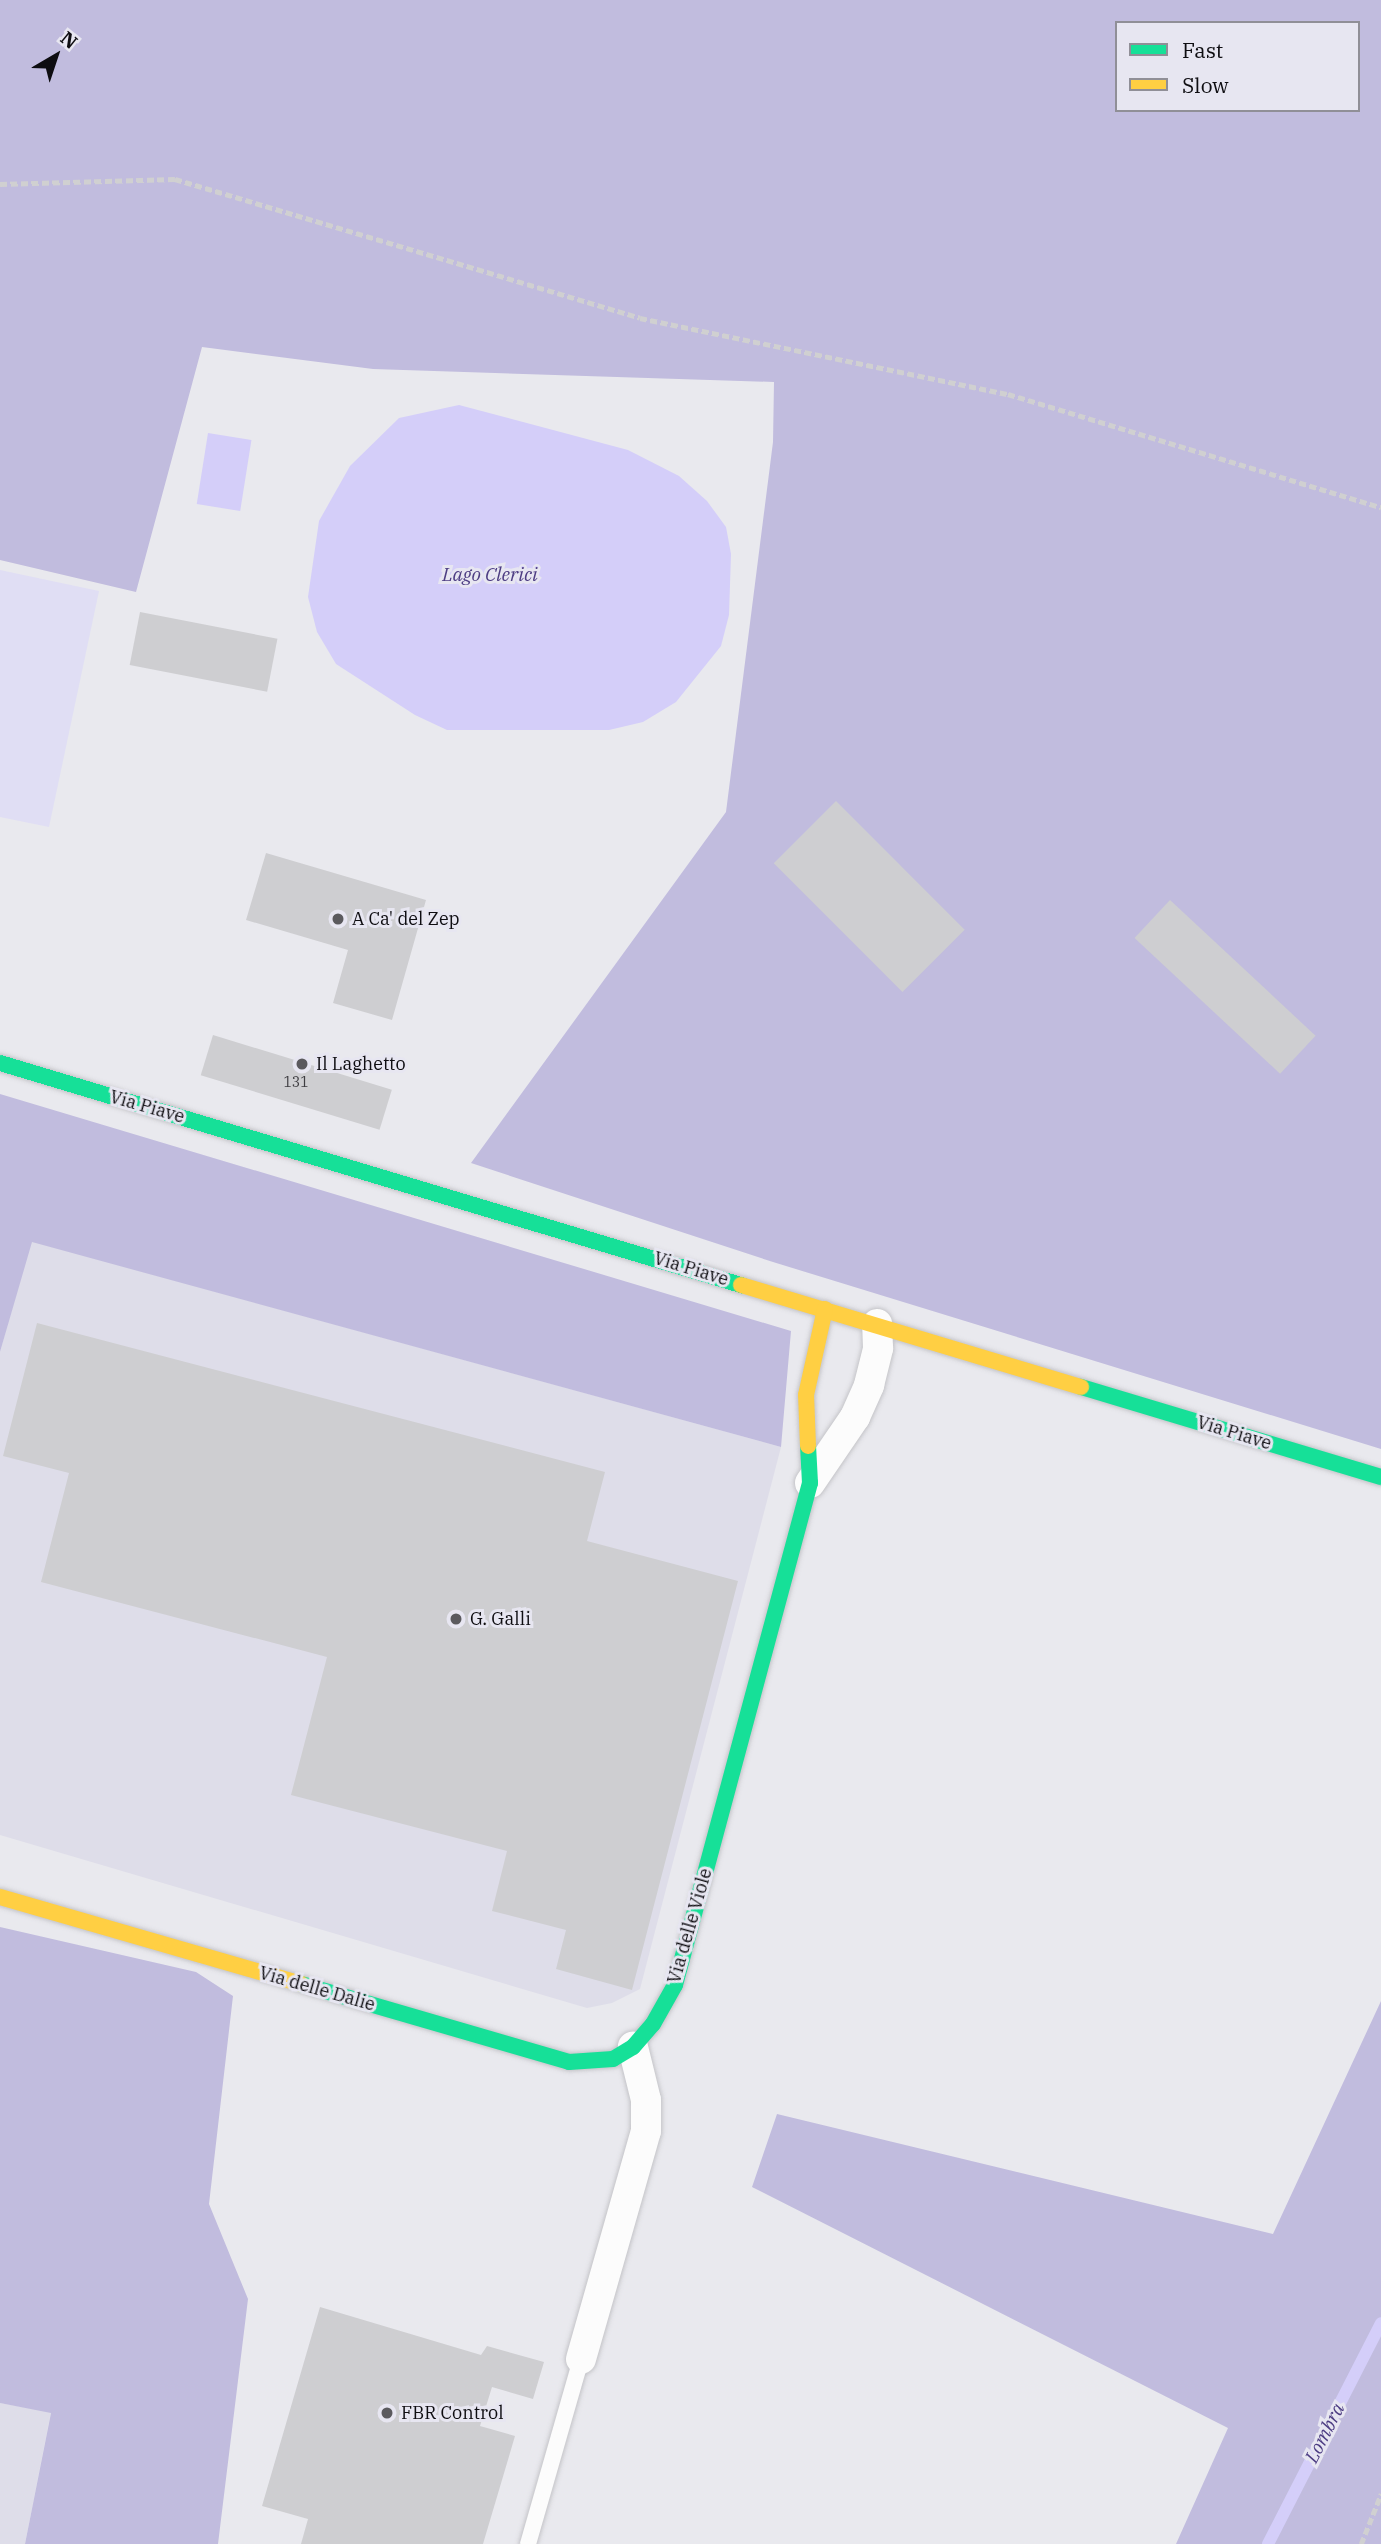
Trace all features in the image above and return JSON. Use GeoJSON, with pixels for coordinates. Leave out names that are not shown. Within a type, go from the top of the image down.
{"type":"FeatureCollection","features":[{"type":"Feature","properties":{"kind":"street","name":"Via Piave"},"geometry":{"type":"LineString","coordinates":[[0,1063],[1381,1477]]}},
{"type":"Feature","properties":{"kind":"street","name":"Via delle Viole"},"geometry":{"type":"LineString","coordinates":[[633,2047],[653,2024],[675,1985],[810,1483],[806,1395],[825,1309]]}},
{"type":"Feature","properties":{"kind":"street","name":"Via delle Viole"},"geometry":{"type":"LineString","coordinates":[[810,1483],[855,1417],[869,1385],[878,1348],[877,1324]]}},
{"type":"Feature","properties":{"kind":"street","name":"Via delle Dalie"},"geometry":{"type":"LineString","coordinates":[[0,1897],[569,2062],[613,2059],[633,2047]]}},
{"type":"Feature","properties":{"kind":"street"},"geometry":{"type":"LineString","coordinates":[[581,2359],[646,2131],[646,2100],[633,2047]]}},
{"type":"Feature","properties":{"kind":"lane"},"geometry":{"type":"LineString","coordinates":[[528,2544],[581,2359]]}},
{"type":"Feature","properties":{"kind":"path"},"geometry":{"type":"LineString","coordinates":[[0,184],[175,179],[640,318],[1008,394],[1381,507]]}},
{"type":"Feature","properties":{"kind":"path"},"geometry":{"type":"LineString","coordinates":[[1361,2544],[1381,2494]]}},
{"type":"Feature","properties":{"kind":"shaded area"},"geometry":{"type":"Polygon","coordinates":[[[0,0],[1381,0],[1381,1449],[773,1262],[471,1163],[726,812],[773,442],[774,382],[373,369],[202,347],[136,592],[0,560],[0,0]]]}},
{"type":"Feature","properties":{"kind":"shaded area"},"geometry":{"type":"Polygon","coordinates":[[[0,570],[99,591],[49,827],[0,817],[0,570]]]}},
{"type":"Feature","properties":{"kind":"shaded area"},"geometry":{"type":"Polygon","coordinates":[[[0,1094],[791,1331],[781,1447],[32,1242],[0,1352],[0,1094]]]}},
{"type":"Feature","properties":{"kind":"shaded area"},"geometry":{"type":"Polygon","coordinates":[[[31,1241],[781,1447],[640,1989],[612,2003],[587,2008],[0,1835],[0,1352],[31,1241]]]}},
{"type":"Feature","properties":{"kind":"shaded area"},"geometry":{"type":"Polygon","coordinates":[[[0,1927],[196,1972],[233,1996],[209,2204],[248,2299],[218,2544],[25,2544],[51,2413],[0,2403],[0,1927]]]}},
{"type":"Feature","properties":{"kind":"shaded area"},"geometry":{"type":"Polygon","coordinates":[[[1381,2001],[1381,2544],[1176,2544],[1228,2428],[752,2187],[777,2114],[1273,2234],[1381,2001]]]}},
{"type":"Feature","properties":{"kind":"shaded area"},"geometry":{"type":"Polygon","coordinates":[[[0,2403],[51,2412],[25,2544],[0,2544],[0,2403]]]}},
{"type":"Feature","properties":{"kind":"water","name":"Lago Clerici"},"geometry":{"type":"Polygon","coordinates":[[[459,405],[628,450],[679,476],[707,501],[726,527],[731,554],[729,615],[721,646],[676,702],[643,722],[609,730],[447,730],[415,715],[336,664],[317,632],[308,597],[319,521],[350,466],[399,418],[459,405]]]}},
{"type":"Feature","properties":{"kind":"water"},"geometry":{"type":"Polygon","coordinates":[[[208,433],[251,440],[240,511],[197,504],[208,433]]]}},
{"type":"Feature","properties":{"kind":"building"},"geometry":{"type":"Polygon","coordinates":[[[140,612],[277,639],[267,692],[130,665],[140,612]]]}},
{"type":"Feature","properties":{"kind":"building"},"geometry":{"type":"Polygon","coordinates":[[[836,801],[965,930],[902,992],[774,863],[836,801]]]}},
{"type":"Feature","properties":{"kind":"building"},"geometry":{"type":"Polygon","coordinates":[[[266,853],[426,900],[392,1020],[333,1003],[348,950],[246,920],[266,853]]]}},
{"type":"Feature","properties":{"kind":"building"},"geometry":{"type":"Polygon","coordinates":[[[1170,900],[1316,1036],[1280,1074],[1135,938],[1170,900]]]}},
{"type":"Feature","properties":{"kind":"building"},"geometry":{"type":"Polygon","coordinates":[[[213,1035],[392,1090],[380,1130],[201,1075],[213,1035]]]}},
{"type":"Feature","properties":{"kind":"building","name":"G. Galli"},"geometry":{"type":"Polygon","coordinates":[[[37,1323],[605,1472],[587,1541],[738,1581],[632,1990],[556,1969],[566,1930],[492,1911],[507,1851],[291,1795],[327,1657],[41,1582],[69,1473],[3,1456],[37,1323]]]}},
{"type":"Feature","properties":{"kind":"building","name":"FBR Control"},"geometry":{"type":"Polygon","coordinates":[[[320,2307],[481,2355],[487,2346],[544,2362],[533,2399],[492,2387],[480,2426],[515,2436],[483,2544],[301,2544],[308,2519],[262,2506],[320,2307]]]}},
{"type":"Feature","properties":{"kind":"waterway","name":"Lombra"},"geometry":{"type":"LineString","coordinates":[[1268,2544],[1381,2323]]}},
{"type":"Feature","properties":{"kind":"traffic: fast"},"geometry":{"type":"LineString","coordinates":[[0,1063],[741,1285]]}},
{"type":"Feature","properties":{"kind":"traffic: fast"},"geometry":{"type":"LineString","coordinates":[[1081,1387],[1381,1477]]}},
{"type":"Feature","properties":{"kind":"traffic: fast"},"geometry":{"type":"LineString","coordinates":[[301,1984],[569,2062],[613,2059],[633,2047],[653,2024],[675,1985],[810,1483],[808,1446]]}},
{"type":"Feature","properties":{"kind":"traffic: slow"},"geometry":{"type":"LineString","coordinates":[[741,1285],[1081,1387]]}},
{"type":"Feature","properties":{"kind":"traffic: slow"},"geometry":{"type":"LineString","coordinates":[[808,1446],[806,1395],[825,1309]]}},
{"type":"Feature","properties":{"kind":"traffic: slow"},"geometry":{"type":"LineString","coordinates":[[0,1897],[301,1984]]}},
{"type":"Feature","properties":{"kind":"place","name":"A Ca' del Zep"},"geometry":{"type":"Point","coordinates":[338,919]}},
{"type":"Feature","properties":{"kind":"place","name":"Il Laghetto"},"geometry":{"type":"Point","coordinates":[302,1064]}},
{"type":"Feature","properties":{"kind":"place","name":"G. Galli"},"geometry":{"type":"Point","coordinates":[456,1619]}},
{"type":"Feature","properties":{"kind":"place","name":"FBR Control"},"geometry":{"type":"Point","coordinates":[387,2413]}}]}
